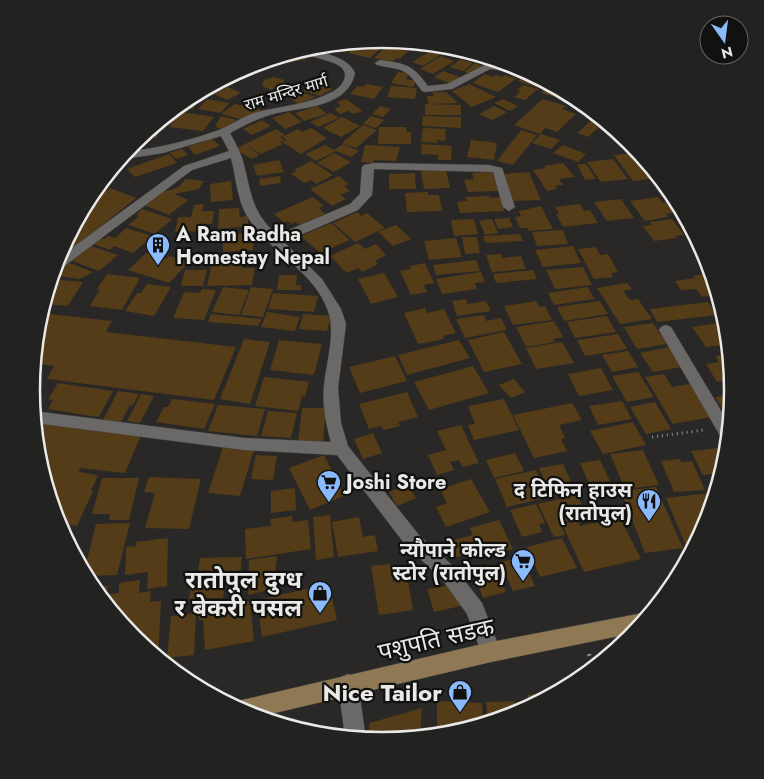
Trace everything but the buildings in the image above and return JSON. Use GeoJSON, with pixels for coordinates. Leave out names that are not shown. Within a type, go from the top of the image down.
{"type":"FeatureCollection","features":[{"type":"Feature","properties":{"kind":"main road","name":"पशुपति सडक"},"geometry":{"type":"LineString","coordinates":[[255,707],[491,652],[630,625]]}},
{"type":"Feature","properties":{"kind":"street","name":"राम मन्दिर मार्ग"},"geometry":{"type":"LineString","coordinates":[[224,132],[250,118],[276,110],[304,106],[337,94],[348,83],[350,73],[348,68],[340,62],[314,54]]}},
{"type":"Feature","properties":{"kind":"street"},"geometry":{"type":"LineString","coordinates":[[380,63],[400,66],[413,72],[425,89],[449,87],[489,66],[493,66]]}},
{"type":"Feature","properties":{"kind":"street"},"geometry":{"type":"LineString","coordinates":[[134,155],[163,150],[224,132],[235,154],[247,204],[258,223],[321,287],[337,314],[339,324],[331,388],[333,423],[340,449],[413,541],[447,572],[475,609],[491,652]]}},
{"type":"Feature","properties":{"kind":"street"},"geometry":{"type":"LineString","coordinates":[[67,258],[188,168],[235,154]]}},
{"type":"Feature","properties":{"kind":"street"},"geometry":{"type":"LineString","coordinates":[[275,241],[354,207],[366,196],[368,168],[374,166],[489,168],[498,170],[509,208]]}},
{"type":"Feature","properties":{"kind":"street"},"geometry":{"type":"LineString","coordinates":[[666,330],[722,424]]}},
{"type":"Feature","properties":{"kind":"street"},"geometry":{"type":"LineString","coordinates":[[42,418],[244,444],[340,449]]}},
{"type":"Feature","properties":{"kind":"street"},"geometry":{"type":"LineString","coordinates":[[348,684],[355,731]]}},
{"type":"Feature","properties":{"kind":"path"},"geometry":{"type":"LineString","coordinates":[[652,437],[721,431]]}},
{"type":"Feature","properties":{"kind":"place","name":"A Ram Radha Homestay Nepal"},"geometry":{"type":"Point","coordinates":[158,266]}},
{"type":"Feature","properties":{"kind":"place","name":"Joshi Store"},"geometry":{"type":"Point","coordinates":[329,503]}},
{"type":"Feature","properties":{"kind":"place","name":"द टिफिन हाउस (रातोपुल)"},"geometry":{"type":"Point","coordinates":[649,522]}},
{"type":"Feature","properties":{"kind":"place","name":"न्यौपाने कोल्ड स्टोर (रातोपुल)"},"geometry":{"type":"Point","coordinates":[523,582]}},
{"type":"Feature","properties":{"kind":"place","name":"रातोपुल दुग्ध र बेकरी पसल"},"geometry":{"type":"Point","coordinates":[320,614]}},
{"type":"Feature","properties":{"kind":"place","name":"Nice Tailor"},"geometry":{"type":"Point","coordinates":[460,713]}}]}
